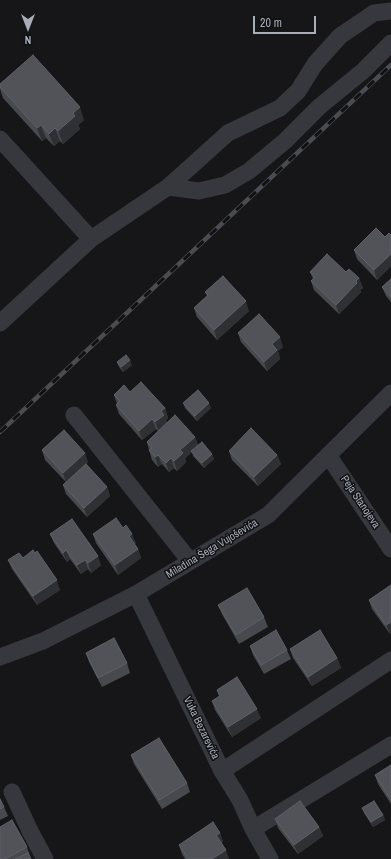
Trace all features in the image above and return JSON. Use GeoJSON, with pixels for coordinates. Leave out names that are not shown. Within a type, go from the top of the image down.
{"type":"FeatureCollection","features":[{"type":"Feature","properties":{"kind":"street"},"geometry":{"type":"LineString","coordinates":[[0,323],[91,239],[168,187],[228,133],[280,108],[298,91],[315,64],[340,36],[374,13],[391,11]]}},
{"type":"Feature","properties":{"kind":"street"},"geometry":{"type":"LineString","coordinates":[[168,187],[199,191],[225,185],[249,171],[285,141],[318,107],[363,71],[391,43]]}},
{"type":"Feature","properties":{"kind":"street"},"geometry":{"type":"LineString","coordinates":[[0,139],[91,239]]}},
{"type":"Feature","properties":{"kind":"street","name":"Miladina Šega Vujoševića"},"geometry":{"type":"LineString","coordinates":[[0,658],[43,641],[136,594],[268,515],[391,393]]}},
{"type":"Feature","properties":{"kind":"street"},"geometry":{"type":"LineString","coordinates":[[74,415],[190,562]]}},
{"type":"Feature","properties":{"kind":"street","name":"Peja Stanojeva"},"geometry":{"type":"LineString","coordinates":[[328,455],[391,549]]}},
{"type":"Feature","properties":{"kind":"street","name":"Vuka Bezarevića"},"geometry":{"type":"LineString","coordinates":[[136,594],[222,772],[240,800],[253,829],[270,859]]}},
{"type":"Feature","properties":{"kind":"street"},"geometry":{"type":"LineString","coordinates":[[222,772],[391,660]]}},
{"type":"Feature","properties":{"kind":"street"},"geometry":{"type":"LineString","coordinates":[[253,829],[391,745]]}},
{"type":"Feature","properties":{"kind":"street"},"geometry":{"type":"LineString","coordinates":[[12,792],[45,859]]}},
{"type":"Feature","properties":{"kind":"building"},"geometry":{"type":"Polygon","coordinates":[[[33,55],[80,107],[73,113],[75,116],[58,131],[55,128],[49,134],[41,125],[37,128],[0,87],[0,84],[33,55]]]}},
{"type":"Feature","properties":{"kind":"building"},"geometry":{"type":"Polygon","coordinates":[[[376,228],[385,237],[389,233],[391,235],[391,254],[374,270],[354,250],[376,228]]]}},
{"type":"Feature","properties":{"kind":"building"},"geometry":{"type":"Polygon","coordinates":[[[327,254],[346,272],[349,269],[359,278],[356,281],[357,283],[336,305],[311,281],[315,277],[310,272],[327,254]]]}},
{"type":"Feature","properties":{"kind":"building"},"geometry":{"type":"Polygon","coordinates":[[[223,276],[246,301],[214,330],[194,308],[208,295],[205,292],[223,276]]]}},
{"type":"Feature","properties":{"kind":"building"},"geometry":{"type":"Polygon","coordinates":[[[391,279],[391,297],[382,287],[391,279]]]}},
{"type":"Feature","properties":{"kind":"building"},"geometry":{"type":"Polygon","coordinates":[[[259,314],[280,337],[272,344],[277,350],[264,362],[238,333],[259,314]]]}},
{"type":"Feature","properties":{"kind":"building"},"geometry":{"type":"Polygon","coordinates":[[[126,355],[130,360],[121,367],[117,362],[126,355]]]}},
{"type":"Feature","properties":{"kind":"building"},"geometry":{"type":"Polygon","coordinates":[[[141,382],[165,408],[161,411],[164,415],[155,422],[152,419],[139,431],[116,405],[120,401],[114,395],[124,385],[130,392],[141,382]]]}},
{"type":"Feature","properties":{"kind":"building"},"geometry":{"type":"Polygon","coordinates":[[[198,390],[209,403],[195,416],[183,403],[198,390]]]}},
{"type":"Feature","properties":{"kind":"building"},"geometry":{"type":"Polygon","coordinates":[[[175,415],[195,437],[180,450],[183,453],[174,461],[171,458],[166,463],[158,455],[155,457],[149,450],[152,448],[147,442],[175,415]]]}},
{"type":"Feature","properties":{"kind":"building"},"geometry":{"type":"Polygon","coordinates":[[[251,428],[277,455],[254,477],[229,451],[251,428]]]}},
{"type":"Feature","properties":{"kind":"building"},"geometry":{"type":"Polygon","coordinates":[[[64,430],[85,453],[63,473],[42,450],[64,430]]]}},
{"type":"Feature","properties":{"kind":"building"},"geometry":{"type":"Polygon","coordinates":[[[202,442],[212,454],[202,463],[191,451],[202,442]]]}},
{"type":"Feature","properties":{"kind":"building"},"geometry":{"type":"Polygon","coordinates":[[[86,464],[107,487],[84,508],[63,485],[86,464]]]}},
{"type":"Feature","properties":{"kind":"building"},"geometry":{"type":"Polygon","coordinates":[[[116,518],[123,528],[126,525],[132,534],[129,536],[138,549],[115,565],[93,534],[116,518]]]}},
{"type":"Feature","properties":{"kind":"building"},"geometry":{"type":"Polygon","coordinates":[[[72,519],[98,556],[88,563],[85,560],[77,565],[66,550],[63,553],[50,534],[72,519]]]}},
{"type":"Feature","properties":{"kind":"building"},"geometry":{"type":"Polygon","coordinates":[[[33,550],[35,553],[37,551],[57,580],[33,596],[8,560],[19,553],[23,558],[33,550]]]}},
{"type":"Feature","properties":{"kind":"building"},"geometry":{"type":"Polygon","coordinates":[[[391,585],[391,622],[386,625],[369,600],[391,585]]]}},
{"type":"Feature","properties":{"kind":"building"},"geometry":{"type":"Polygon","coordinates":[[[247,588],[264,617],[236,635],[218,605],[247,588]]]}},
{"type":"Feature","properties":{"kind":"building"},"geometry":{"type":"Polygon","coordinates":[[[276,630],[287,650],[261,665],[250,646],[276,630]]]}},
{"type":"Feature","properties":{"kind":"building"},"geometry":{"type":"Polygon","coordinates":[[[320,630],[337,658],[308,677],[290,649],[320,630]]]}},
{"type":"Feature","properties":{"kind":"building"},"geometry":{"type":"Polygon","coordinates":[[[114,638],[127,663],[98,678],[86,653],[114,638]]]}},
{"type":"Feature","properties":{"kind":"building"},"geometry":{"type":"Polygon","coordinates":[[[237,677],[257,709],[228,727],[212,701],[220,696],[217,690],[237,677]]]}},
{"type":"Feature","properties":{"kind":"building"},"geometry":{"type":"Polygon","coordinates":[[[159,738],[187,783],[159,800],[131,755],[159,738]]]}},
{"type":"Feature","properties":{"kind":"building"},"geometry":{"type":"Polygon","coordinates":[[[391,765],[391,800],[375,775],[391,765]]]}},
{"type":"Feature","properties":{"kind":"building"},"geometry":{"type":"Polygon","coordinates":[[[0,799],[4,807],[0,809],[0,799]]]}},
{"type":"Feature","properties":{"kind":"building"},"geometry":{"type":"Polygon","coordinates":[[[300,801],[319,827],[294,845],[275,819],[300,801]]]}},
{"type":"Feature","properties":{"kind":"building"},"geometry":{"type":"Polygon","coordinates":[[[374,801],[383,815],[371,822],[362,808],[374,801]]]}},
{"type":"Feature","properties":{"kind":"building"},"geometry":{"type":"Polygon","coordinates":[[[12,820],[27,847],[5,859],[0,859],[0,827],[12,820]]]}},
{"type":"Feature","properties":{"kind":"building"},"geometry":{"type":"Polygon","coordinates":[[[213,822],[220,833],[216,835],[226,850],[212,859],[188,859],[179,845],[213,822]]]}},
{"type":"Feature","properties":{"kind":"building"},"geometry":{"type":"Polygon","coordinates":[[[28,853],[31,859],[15,859],[28,853]]]}},
{"type":"Feature","properties":{"kind":"railway"},"geometry":{"type":"LineString","coordinates":[[0,432],[391,65]]}}]}
